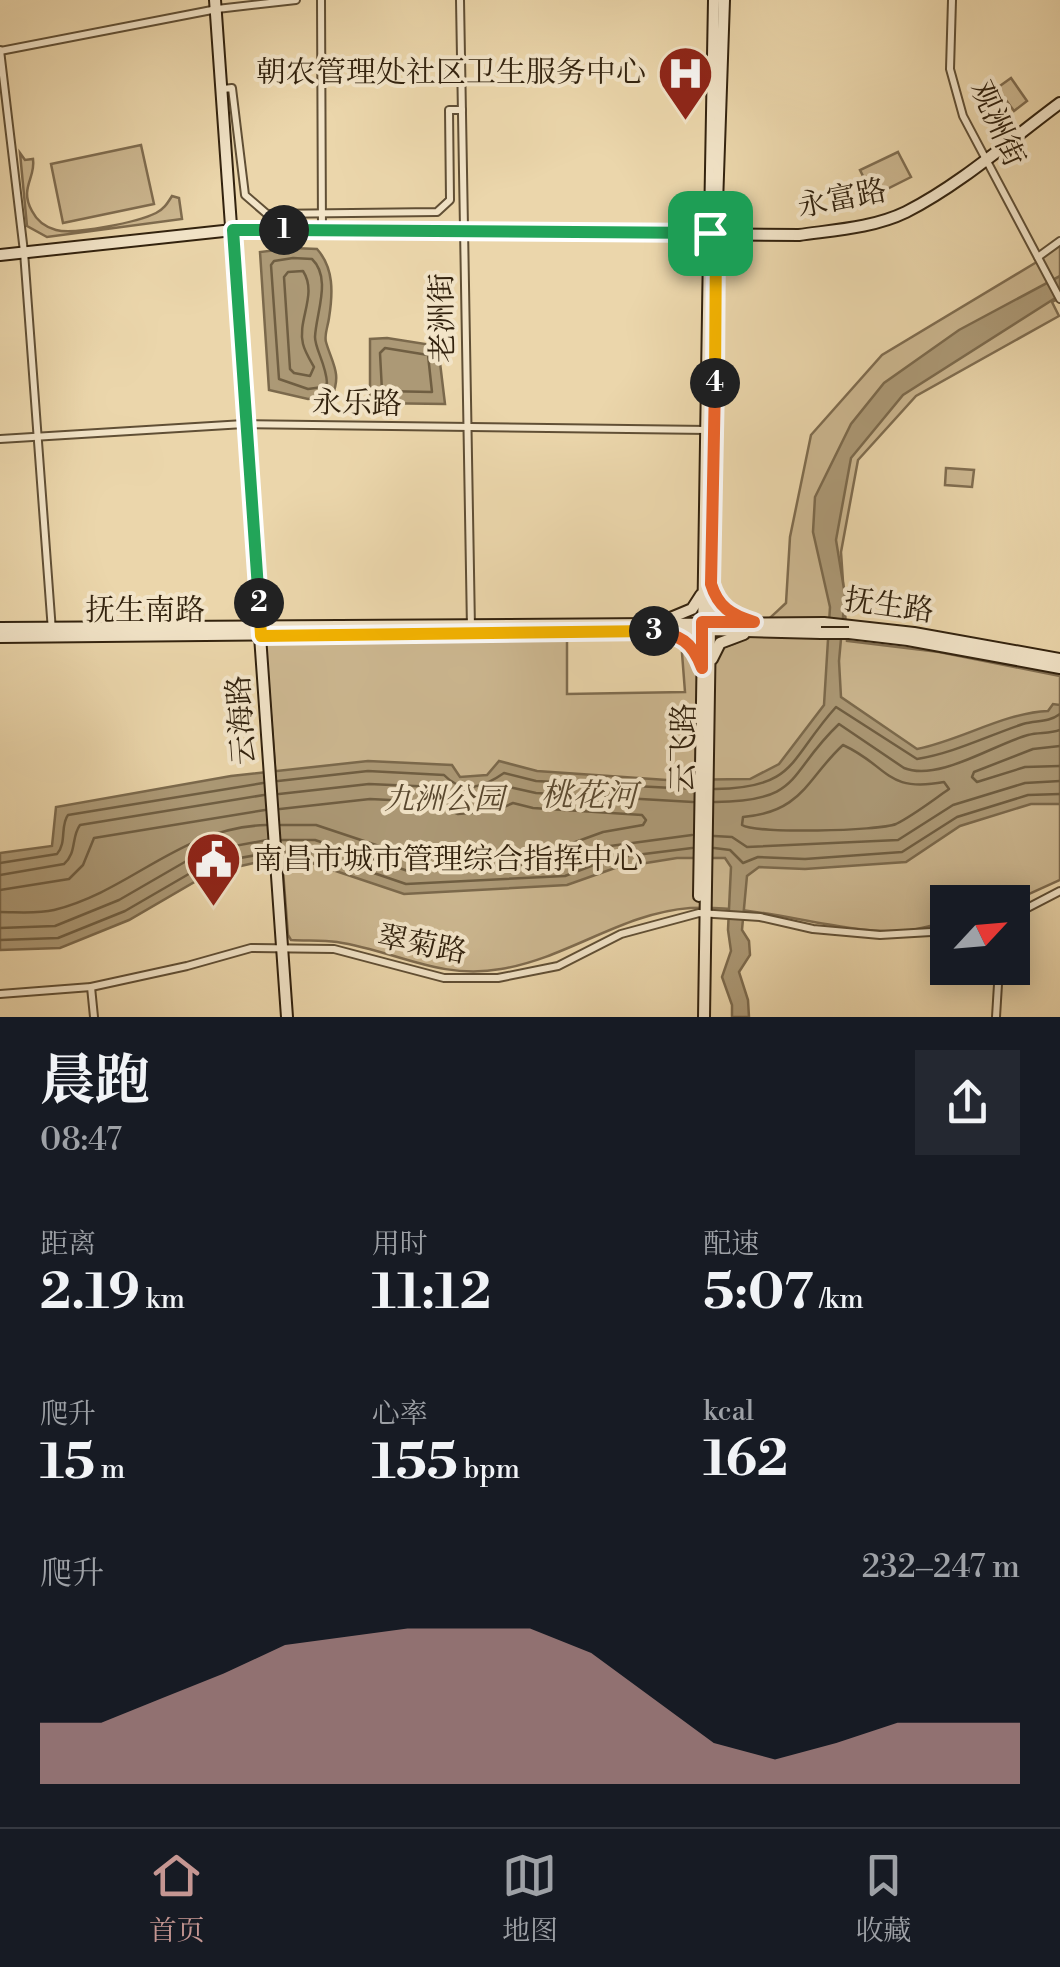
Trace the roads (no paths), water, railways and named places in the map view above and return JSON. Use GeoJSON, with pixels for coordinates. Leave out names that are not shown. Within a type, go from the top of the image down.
{"type":"FeatureCollection","features":[{"type":"Feature","properties":{"kind":"main road","name":"云飞路"},"geometry":{"type":"LineString","coordinates":[[701,1017],[714,0]]}},
{"type":"Feature","properties":{"kind":"main road","name":"云飞路"},"geometry":{"type":"LineString","coordinates":[[713,233],[724,0]]}},
{"type":"Feature","properties":{"kind":"main road","name":"云海路"},"geometry":{"type":"LineString","coordinates":[[216,4],[287,1017]]}},
{"type":"Feature","properties":{"kind":"main road","name":"永富路"},"geometry":{"type":"LineString","coordinates":[[0,254],[233,230],[798,236],[859,226],[904,213],[1060,104]]}},
{"type":"Feature","properties":{"kind":"main road"},"geometry":{"type":"LineString","coordinates":[[656,626],[692,609],[707,586],[729,612],[754,626]]}},
{"type":"Feature","properties":{"kind":"main road"},"geometry":{"type":"LineString","coordinates":[[656,626],[686,640],[706,666],[720,643],[754,626]]}},
{"type":"Feature","properties":{"kind":"main road","name":"抚生南路"},"geometry":{"type":"LineString","coordinates":[[0,628],[51,632],[706,626]]}},
{"type":"Feature","properties":{"kind":"main road","name":"抚生路"},"geometry":{"type":"LineString","coordinates":[[706,626],[850,629],[1060,659]]}},
{"type":"Feature","properties":{"kind":"main road","name":"抚生路"},"geometry":{"type":"LineString","coordinates":[[850,629],[1060,668]]}},
{"type":"Feature","properties":{"kind":"main road","name":"抚生南路"},"geometry":{"type":"LineString","coordinates":[[0,638],[51,632]]}},
{"type":"Feature","properties":{"kind":"street"},"geometry":{"type":"LineString","coordinates":[[51,632],[24,252],[0,50],[216,4],[296,0]]}},
{"type":"Feature","properties":{"kind":"street"},"geometry":{"type":"LineString","coordinates":[[321,0],[322,231]]}},
{"type":"Feature","properties":{"kind":"street","name":"老洲街"},"geometry":{"type":"LineString","coordinates":[[460,0],[471,629]]}},
{"type":"Feature","properties":{"kind":"street","name":"观洲街"},"geometry":{"type":"LineString","coordinates":[[952,0],[950,69],[963,116],[1060,298]]}},
{"type":"Feature","properties":{"kind":"street"},"geometry":{"type":"LineString","coordinates":[[222,88],[232,88],[246,195],[267,214],[438,212],[450,200],[448,110],[462,110]]}},
{"type":"Feature","properties":{"kind":"street"},"geometry":{"type":"LineString","coordinates":[[1038,257],[1060,240]]}},
{"type":"Feature","properties":{"kind":"street","name":"永乐路"},"geometry":{"type":"LineString","coordinates":[[0,439],[244,424],[710,430]]}},
{"type":"Feature","properties":{"kind":"street"},"geometry":{"type":"LineString","coordinates":[[1030,906],[1060,890]]}},
{"type":"Feature","properties":{"kind":"street","name":"翠菊路"},"geometry":{"type":"LineString","coordinates":[[0,994],[92,987],[251,948],[334,949],[444,978],[498,978],[558,966],[621,934],[702,913],[760,917],[812,929],[880,936],[930,932]]}},
{"type":"Feature","properties":{"kind":"street"},"geometry":{"type":"LineString","coordinates":[[996,1017],[998,985]]}},
{"type":"Feature","properties":{"kind":"street"},"geometry":{"type":"LineString","coordinates":[[92,987],[94,1017]]}},
{"type":"Feature","properties":{"kind":"water"},"geometry":{"type":"Polygon","coordinates":[[[317,249],[329,273],[331,299],[326,339],[336,375],[332,396],[308,399],[269,390],[260,252],[317,249]]]}},
{"type":"Feature","properties":{"kind":"water","name":"桃花河"},"geometry":{"type":"Polygon","coordinates":[[[1060,276],[1060,295],[903,395],[851,458],[836,540],[845,595],[839,661],[841,697],[917,749],[1015,717],[1048,711],[1053,704],[1060,705],[1060,804],[1031,804],[960,826],[906,862],[805,869],[759,867],[747,876],[742,930],[749,941],[750,955],[739,972],[749,1017],[732,1017],[722,977],[731,951],[731,867],[725,858],[677,858],[615,868],[567,885],[404,894],[309,862],[254,863],[210,873],[129,920],[60,948],[0,950],[0,853],[52,846],[56,807],[231,776],[368,761],[452,765],[460,777],[487,775],[499,761],[537,771],[667,780],[750,779],[779,764],[824,705],[830,607],[813,532],[815,497],[851,424],[884,383],[959,330],[1060,276]]]}},
{"type":"Feature","properties":{"kind":"water"},"geometry":{"type":"Polygon","coordinates":[[[370,339],[438,346],[445,404],[370,403],[370,339]]]}},
{"type":"Feature","properties":{"kind":"place","name":"朝农管理处社区卫生服务中心"},"geometry":{"type":"Point","coordinates":[685,122]}},
{"type":"Feature","properties":{"kind":"place","name":"南昌市城市管理综合指挥中心"},"geometry":{"type":"Point","coordinates":[214,909]}},
{"type":"Feature","properties":{"kind":"park label","name":"九洲公园"},"geometry":{"type":"Point","coordinates":[444,800]}}]}
